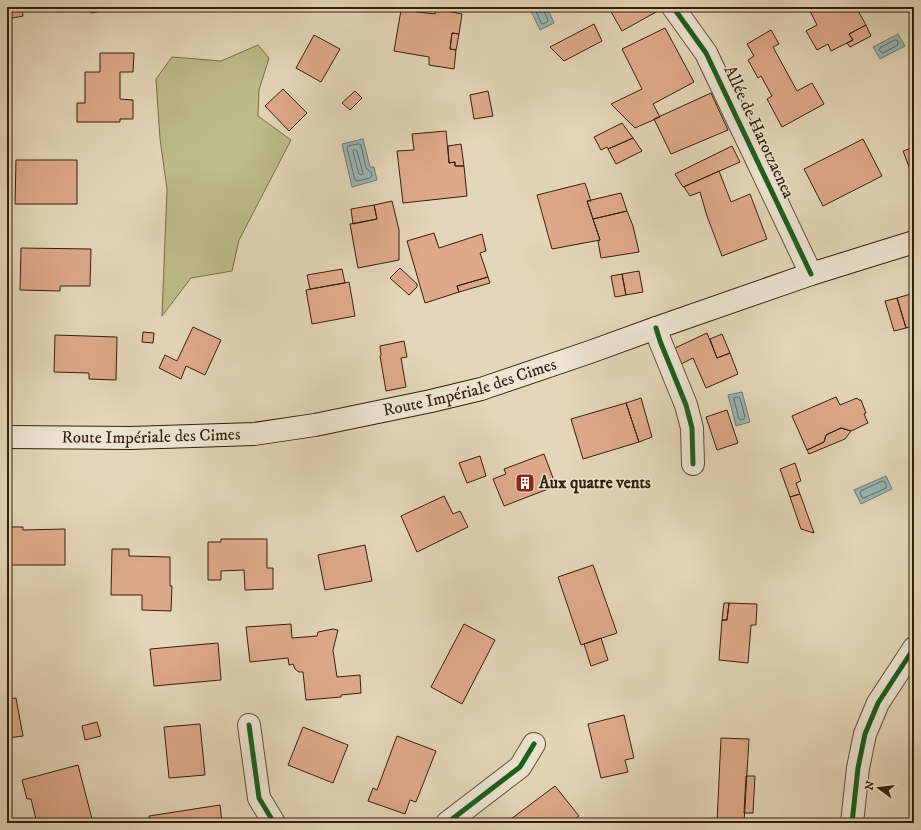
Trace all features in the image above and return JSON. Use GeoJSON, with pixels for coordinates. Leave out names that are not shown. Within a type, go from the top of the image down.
{"type":"FeatureCollection","features":[{"type":"Feature","properties":{"kind":"main road","name":"Allée de Harotzaenea"},"geometry":{"type":"LineString","coordinates":[[673,7],[706,53],[811,274]]}},
{"type":"Feature","properties":{"kind":"main road","name":"Route Impériale des Cimes"},"geometry":{"type":"LineString","coordinates":[[7,437],[131,438],[254,434],[315,425],[431,401],[481,389],[811,274],[914,242]]}},
{"type":"Feature","properties":{"kind":"main road"},"geometry":{"type":"LineString","coordinates":[[656,328],[686,405],[692,428],[693,464]]}},
{"type":"Feature","properties":{"kind":"main road"},"geometry":{"type":"LineString","coordinates":[[852,823],[858,768],[865,734],[878,703],[914,648]]}},
{"type":"Feature","properties":{"kind":"main road"},"geometry":{"type":"LineString","coordinates":[[249,725],[259,798],[274,823]]}},
{"type":"Feature","properties":{"kind":"main road"},"geometry":{"type":"LineString","coordinates":[[447,823],[520,767],[534,744]]}},
{"type":"Feature","properties":{"kind":"shaded area"},"geometry":{"type":"Polygon","coordinates":[[[258,45],[269,58],[259,90],[258,116],[291,140],[239,240],[232,271],[191,278],[162,316],[167,189],[160,139],[156,79],[172,57],[221,61],[258,45]]]}},
{"type":"Feature","properties":{"kind":"water"},"geometry":{"type":"Polygon","coordinates":[[[529,7],[547,7],[554,23],[540,30],[529,7]]]}},
{"type":"Feature","properties":{"kind":"water"},"geometry":{"type":"Polygon","coordinates":[[[898,34],[905,46],[880,59],[873,47],[898,34]]]}},
{"type":"Feature","properties":{"kind":"water"},"geometry":{"type":"Polygon","coordinates":[[[363,139],[370,167],[374,167],[377,180],[352,187],[342,144],[363,139]]]}},
{"type":"Feature","properties":{"kind":"water"},"geometry":{"type":"Polygon","coordinates":[[[742,392],[750,422],[736,426],[728,395],[742,392]]]}},
{"type":"Feature","properties":{"kind":"water"},"geometry":{"type":"Polygon","coordinates":[[[886,476],[892,489],[861,504],[854,490],[886,476]]]}},
{"type":"Feature","properties":{"kind":"building"},"geometry":{"type":"Polygon","coordinates":[[[7,7],[22,7],[23,16],[7,19],[7,7]]]}},
{"type":"Feature","properties":{"kind":"building"},"geometry":{"type":"Polygon","coordinates":[[[90,7],[120,7],[91,13],[90,7]]]}},
{"type":"Feature","properties":{"kind":"building"},"geometry":{"type":"Polygon","coordinates":[[[616,7],[653,7],[656,12],[622,31],[610,10],[616,7]]]}},
{"type":"Feature","properties":{"kind":"building"},"geometry":{"type":"Polygon","coordinates":[[[808,7],[856,7],[866,25],[849,34],[853,40],[831,51],[828,44],[817,50],[806,31],[817,25],[808,7]]]}},
{"type":"Feature","properties":{"kind":"building"},"geometry":{"type":"Polygon","coordinates":[[[436,9],[462,14],[459,34],[452,33],[450,49],[456,50],[454,69],[429,65],[429,57],[394,51],[401,10],[435,14],[436,9]]]}},
{"type":"Feature","properties":{"kind":"building"},"geometry":{"type":"Polygon","coordinates":[[[594,24],[602,41],[564,61],[550,47],[594,24]]]}},
{"type":"Feature","properties":{"kind":"building"},"geometry":{"type":"Polygon","coordinates":[[[866,25],[871,36],[850,47],[847,43],[853,40],[849,34],[866,25]]]}},
{"type":"Feature","properties":{"kind":"building"},"geometry":{"type":"Polygon","coordinates":[[[665,28],[694,82],[653,104],[660,117],[635,128],[611,104],[642,89],[622,49],[665,28]]]}},
{"type":"Feature","properties":{"kind":"building"},"geometry":{"type":"Polygon","coordinates":[[[771,30],[779,44],[773,47],[797,91],[812,83],[824,104],[782,127],[767,99],[772,96],[761,76],[758,78],[748,60],[754,56],[747,44],[771,30]]]}},
{"type":"Feature","properties":{"kind":"building"},"geometry":{"type":"Polygon","coordinates":[[[452,33],[459,34],[456,50],[450,49],[452,33]]]}},
{"type":"Feature","properties":{"kind":"building"},"geometry":{"type":"Polygon","coordinates":[[[314,35],[340,49],[321,82],[296,68],[314,35]]]}},
{"type":"Feature","properties":{"kind":"building"},"geometry":{"type":"Polygon","coordinates":[[[100,53],[134,53],[133,72],[120,72],[120,99],[133,100],[133,119],[120,119],[120,122],[77,122],[77,103],[85,103],[85,72],[100,72],[100,53]]]}},
{"type":"Feature","properties":{"kind":"building"},"geometry":{"type":"Polygon","coordinates":[[[283,89],[307,113],[289,131],[265,106],[283,89]]]}},
{"type":"Feature","properties":{"kind":"building"},"geometry":{"type":"Polygon","coordinates":[[[355,91],[362,98],[350,110],[342,103],[355,91]]]}},
{"type":"Feature","properties":{"kind":"building"},"geometry":{"type":"Polygon","coordinates":[[[488,91],[493,116],[474,119],[470,95],[488,91]]]}},
{"type":"Feature","properties":{"kind":"building"},"geometry":{"type":"Polygon","coordinates":[[[711,93],[728,130],[671,154],[654,119],[711,93]]]}},
{"type":"Feature","properties":{"kind":"building"},"geometry":{"type":"Polygon","coordinates":[[[622,123],[633,138],[608,149],[607,147],[601,150],[594,137],[622,123]]]}},
{"type":"Feature","properties":{"kind":"building"},"geometry":{"type":"Polygon","coordinates":[[[446,131],[449,163],[455,162],[455,166],[464,166],[467,196],[403,203],[397,151],[414,150],[412,134],[446,131]]]}},
{"type":"Feature","properties":{"kind":"building"},"geometry":{"type":"Polygon","coordinates":[[[633,138],[642,151],[616,164],[608,149],[633,138]]]}},
{"type":"Feature","properties":{"kind":"building"},"geometry":{"type":"Polygon","coordinates":[[[863,139],[882,176],[823,206],[804,169],[863,139]]]}},
{"type":"Feature","properties":{"kind":"building"},"geometry":{"type":"Polygon","coordinates":[[[461,144],[464,166],[455,166],[455,162],[449,163],[448,146],[461,144]]]}},
{"type":"Feature","properties":{"kind":"building"},"geometry":{"type":"Polygon","coordinates":[[[732,146],[740,162],[683,187],[675,174],[732,146]]]}},
{"type":"Feature","properties":{"kind":"building"},"geometry":{"type":"Polygon","coordinates":[[[914,147],[914,180],[903,151],[914,147]]]}},
{"type":"Feature","properties":{"kind":"building"},"geometry":{"type":"Polygon","coordinates":[[[16,160],[77,160],[77,204],[15,204],[16,160]]]}},
{"type":"Feature","properties":{"kind":"building"},"geometry":{"type":"Polygon","coordinates":[[[719,171],[731,202],[750,194],[767,239],[722,256],[700,192],[690,196],[684,187],[719,171]]]}},
{"type":"Feature","properties":{"kind":"building"},"geometry":{"type":"Polygon","coordinates":[[[585,183],[591,201],[587,201],[600,240],[552,249],[537,195],[585,183]]]}},
{"type":"Feature","properties":{"kind":"building"},"geometry":{"type":"Polygon","coordinates":[[[621,193],[627,211],[593,219],[587,201],[621,193]]]}},
{"type":"Feature","properties":{"kind":"building"},"geometry":{"type":"Polygon","coordinates":[[[392,201],[399,230],[399,260],[358,268],[350,224],[377,219],[374,205],[392,201]]]}},
{"type":"Feature","properties":{"kind":"building"},"geometry":{"type":"Polygon","coordinates":[[[374,205],[377,219],[353,224],[351,209],[374,205]]]}},
{"type":"Feature","properties":{"kind":"building"},"geometry":{"type":"Polygon","coordinates":[[[627,211],[633,226],[639,252],[601,258],[598,241],[600,240],[593,219],[627,211]]]}},
{"type":"Feature","properties":{"kind":"building"},"geometry":{"type":"Polygon","coordinates":[[[434,233],[439,248],[482,234],[486,251],[480,253],[488,277],[457,286],[459,292],[425,303],[407,241],[434,233]]]}},
{"type":"Feature","properties":{"kind":"building"},"geometry":{"type":"Polygon","coordinates":[[[21,248],[91,249],[90,286],[60,286],[60,291],[20,290],[21,248]]]}},
{"type":"Feature","properties":{"kind":"building"},"geometry":{"type":"Polygon","coordinates":[[[400,268],[417,284],[417,287],[409,295],[390,278],[400,268]]]}},
{"type":"Feature","properties":{"kind":"building"},"geometry":{"type":"Polygon","coordinates":[[[342,269],[345,283],[310,289],[307,275],[342,269]]]}},
{"type":"Feature","properties":{"kind":"building"},"geometry":{"type":"Polygon","coordinates":[[[639,271],[643,292],[626,295],[622,274],[639,271]]]}},
{"type":"Feature","properties":{"kind":"building"},"geometry":{"type":"Polygon","coordinates":[[[622,274],[626,295],[615,297],[611,276],[622,274]]]}},
{"type":"Feature","properties":{"kind":"building"},"geometry":{"type":"Polygon","coordinates":[[[488,277],[490,283],[459,292],[457,286],[488,277]]]}},
{"type":"Feature","properties":{"kind":"building"},"geometry":{"type":"Polygon","coordinates":[[[349,282],[355,316],[312,324],[306,290],[349,282]]]}},
{"type":"Feature","properties":{"kind":"building"},"geometry":{"type":"Polygon","coordinates":[[[914,293],[914,326],[906,328],[897,298],[914,293]]]}},
{"type":"Feature","properties":{"kind":"building"},"geometry":{"type":"Polygon","coordinates":[[[897,298],[906,328],[894,331],[885,301],[897,298]]]}},
{"type":"Feature","properties":{"kind":"building"},"geometry":{"type":"Polygon","coordinates":[[[193,327],[221,340],[205,375],[186,366],[181,379],[159,368],[165,355],[177,361],[193,327]]]}},
{"type":"Feature","properties":{"kind":"building"},"geometry":{"type":"Polygon","coordinates":[[[143,332],[154,333],[153,343],[142,342],[143,332]]]}},
{"type":"Feature","properties":{"kind":"building"},"geometry":{"type":"Polygon","coordinates":[[[707,333],[717,358],[730,353],[738,374],[706,388],[693,358],[681,364],[675,348],[707,333]]]}},
{"type":"Feature","properties":{"kind":"building"},"geometry":{"type":"Polygon","coordinates":[[[722,334],[730,353],[717,358],[710,339],[722,334]]]}},
{"type":"Feature","properties":{"kind":"building"},"geometry":{"type":"Polygon","coordinates":[[[55,335],[117,337],[116,380],[89,379],[89,373],[54,372],[55,335]]]}},
{"type":"Feature","properties":{"kind":"building"},"geometry":{"type":"Polygon","coordinates":[[[404,341],[407,357],[401,358],[406,387],[386,391],[380,356],[380,346],[404,341]]]}},
{"type":"Feature","properties":{"kind":"building"},"geometry":{"type":"Polygon","coordinates":[[[836,397],[840,405],[857,398],[861,400],[866,413],[864,414],[868,423],[851,431],[841,428],[826,435],[824,442],[807,450],[792,416],[836,397]]]}},
{"type":"Feature","properties":{"kind":"building"},"geometry":{"type":"Polygon","coordinates":[[[641,398],[652,437],[639,442],[626,403],[641,398]]]}},
{"type":"Feature","properties":{"kind":"building"},"geometry":{"type":"Polygon","coordinates":[[[626,403],[639,442],[583,459],[571,419],[626,403]]]}},
{"type":"Feature","properties":{"kind":"building"},"geometry":{"type":"Polygon","coordinates":[[[727,410],[738,443],[717,450],[706,417],[727,410]]]}},
{"type":"Feature","properties":{"kind":"building"},"geometry":{"type":"Polygon","coordinates":[[[841,428],[851,431],[845,439],[809,454],[807,450],[824,442],[826,435],[841,428]]]}},
{"type":"Feature","properties":{"kind":"building","name":"Aux quatre vents"},"geometry":{"type":"Polygon","coordinates":[[[544,454],[556,486],[504,506],[493,479],[506,474],[504,469],[544,454]]]}},
{"type":"Feature","properties":{"kind":"building"},"geometry":{"type":"Polygon","coordinates":[[[480,456],[486,476],[467,483],[459,463],[480,456]]]}},
{"type":"Feature","properties":{"kind":"building"},"geometry":{"type":"Polygon","coordinates":[[[795,463],[801,481],[796,483],[800,494],[790,497],[780,469],[795,463]]]}},
{"type":"Feature","properties":{"kind":"building"},"geometry":{"type":"Polygon","coordinates":[[[800,494],[814,533],[801,529],[790,497],[800,494]]]}},
{"type":"Feature","properties":{"kind":"building"},"geometry":{"type":"Polygon","coordinates":[[[444,496],[453,514],[460,511],[468,527],[417,552],[401,516],[444,496]]]}},
{"type":"Feature","properties":{"kind":"building"},"geometry":{"type":"Polygon","coordinates":[[[7,527],[23,527],[23,530],[65,529],[65,565],[7,565],[7,527]]]}},
{"type":"Feature","properties":{"kind":"building"},"geometry":{"type":"Polygon","coordinates":[[[221,539],[267,539],[267,568],[273,568],[273,589],[245,590],[244,570],[221,571],[221,580],[208,580],[208,542],[221,542],[221,539]]]}},
{"type":"Feature","properties":{"kind":"building"},"geometry":{"type":"Polygon","coordinates":[[[365,545],[372,581],[325,590],[318,555],[365,545]]]}},
{"type":"Feature","properties":{"kind":"building"},"geometry":{"type":"Polygon","coordinates":[[[112,549],[129,549],[129,556],[170,557],[170,586],[172,586],[171,611],[142,610],[142,595],[111,595],[112,549]]]}},
{"type":"Feature","properties":{"kind":"building"},"geometry":{"type":"Polygon","coordinates":[[[593,565],[617,633],[581,645],[558,577],[593,565]]]}},
{"type":"Feature","properties":{"kind":"building"},"geometry":{"type":"Polygon","coordinates":[[[724,603],[729,603],[727,620],[722,620],[724,603]]]}},
{"type":"Feature","properties":{"kind":"building"},"geometry":{"type":"Polygon","coordinates":[[[729,603],[757,604],[756,625],[751,625],[748,663],[719,660],[722,620],[727,620],[729,603]]]}},
{"type":"Feature","properties":{"kind":"building"},"geometry":{"type":"Polygon","coordinates":[[[291,624],[292,638],[317,636],[318,632],[333,629],[338,630],[333,650],[337,677],[360,675],[361,693],[341,695],[341,697],[306,700],[303,672],[299,672],[295,669],[293,664],[289,665],[288,658],[250,662],[246,627],[291,624]]]}},
{"type":"Feature","properties":{"kind":"building"},"geometry":{"type":"Polygon","coordinates":[[[464,624],[495,640],[462,704],[431,687],[464,624]]]}},
{"type":"Feature","properties":{"kind":"building"},"geometry":{"type":"Polygon","coordinates":[[[601,638],[608,660],[591,666],[584,644],[601,638]]]}},
{"type":"Feature","properties":{"kind":"building"},"geometry":{"type":"Polygon","coordinates":[[[218,643],[221,680],[154,686],[150,649],[218,643]]]}},
{"type":"Feature","properties":{"kind":"building"},"geometry":{"type":"Polygon","coordinates":[[[16,698],[23,736],[7,738],[7,699],[16,698]]]}},
{"type":"Feature","properties":{"kind":"building"},"geometry":{"type":"Polygon","coordinates":[[[624,715],[634,758],[625,760],[628,772],[601,778],[588,724],[624,715]]]}},
{"type":"Feature","properties":{"kind":"building"},"geometry":{"type":"Polygon","coordinates":[[[97,722],[101,736],[85,740],[82,726],[97,722]]]}},
{"type":"Feature","properties":{"kind":"building"},"geometry":{"type":"Polygon","coordinates":[[[200,724],[205,775],[169,778],[164,727],[200,724]]]}},
{"type":"Feature","properties":{"kind":"building"},"geometry":{"type":"Polygon","coordinates":[[[303,727],[348,745],[333,783],[288,765],[303,727]]]}},
{"type":"Feature","properties":{"kind":"building"},"geometry":{"type":"Polygon","coordinates":[[[397,736],[436,751],[416,802],[410,800],[405,814],[368,801],[373,788],[377,790],[397,736]]]}},
{"type":"Feature","properties":{"kind":"building"},"geometry":{"type":"Polygon","coordinates":[[[721,738],[749,739],[744,823],[717,823],[721,738]]]}},
{"type":"Feature","properties":{"kind":"building"},"geometry":{"type":"Polygon","coordinates":[[[78,765],[92,819],[74,823],[37,823],[31,799],[27,799],[22,780],[78,765]]]}},
{"type":"Feature","properties":{"kind":"building"},"geometry":{"type":"Polygon","coordinates":[[[746,776],[755,776],[753,813],[744,813],[746,776]]]}},
{"type":"Feature","properties":{"kind":"building"},"geometry":{"type":"Polygon","coordinates":[[[555,786],[579,816],[570,823],[514,823],[511,819],[555,786]]]}},
{"type":"Feature","properties":{"kind":"building"},"geometry":{"type":"Polygon","coordinates":[[[220,805],[222,823],[150,823],[149,816],[220,805]]]}},
{"type":"Feature","properties":{"kind":"cycle path"},"geometry":{"type":"LineString","coordinates":[[673,7],[706,53],[811,274]]}},
{"type":"Feature","properties":{"kind":"cycle path"},"geometry":{"type":"LineString","coordinates":[[656,328],[686,405],[692,428],[693,464]]}},
{"type":"Feature","properties":{"kind":"cycle path"},"geometry":{"type":"LineString","coordinates":[[852,823],[858,768],[865,734],[878,703],[914,648]]}},
{"type":"Feature","properties":{"kind":"cycle path"},"geometry":{"type":"LineString","coordinates":[[249,725],[259,798],[274,823]]}},
{"type":"Feature","properties":{"kind":"cycle path"},"geometry":{"type":"LineString","coordinates":[[447,823],[520,767],[534,744]]}},
{"type":"Feature","properties":{"kind":"place","name":"Aux quatre vents"},"geometry":{"type":"Point","coordinates":[525,483]}}]}
